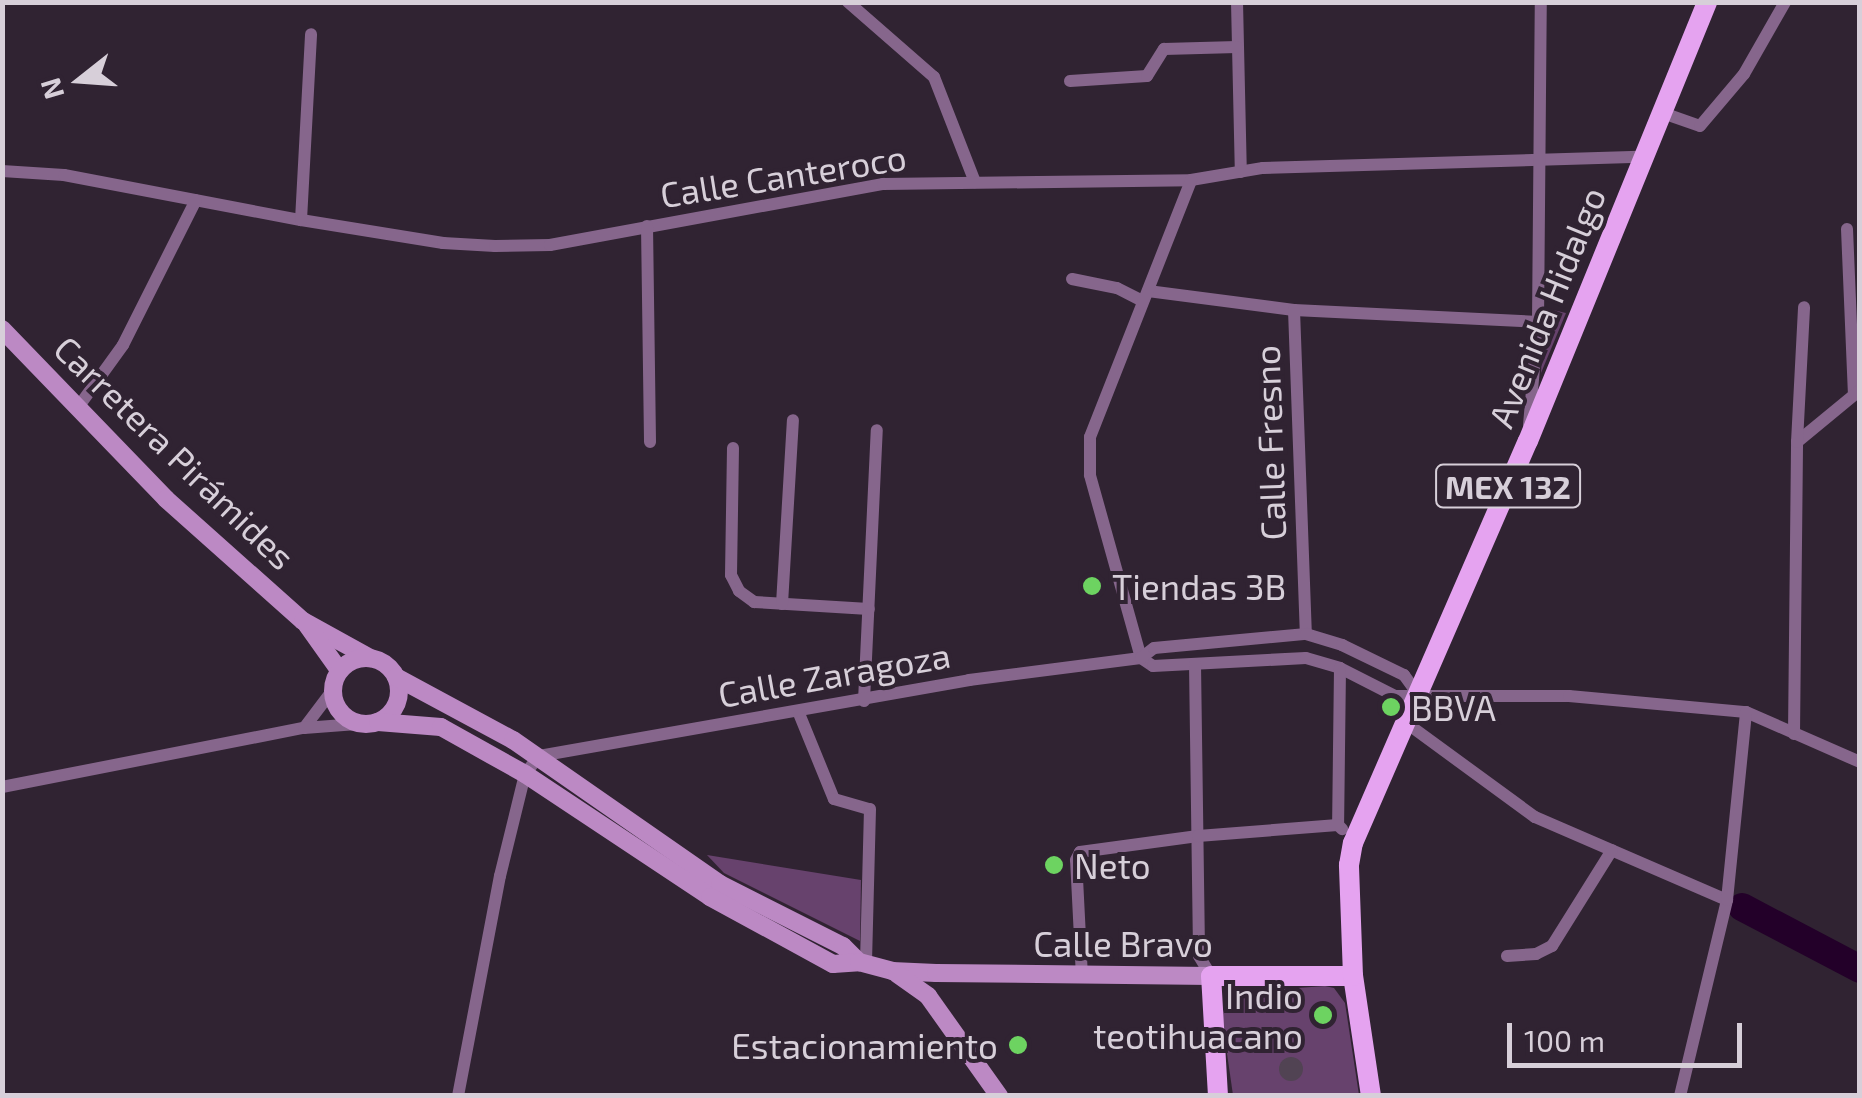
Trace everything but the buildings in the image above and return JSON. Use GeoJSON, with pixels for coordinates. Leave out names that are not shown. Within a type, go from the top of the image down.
{"type":"FeatureCollection","features":[{"type":"Feature","properties":{"kind":"main road","name":"Avenida Hidalgo"},"geometry":{"type":"LineString","coordinates":[[1354,976],[1348,865],[1353,842],[1528,441],[1640,157],[1707,2]]}},
{"type":"Feature","properties":{"kind":"main road","name":"Carretera Pirámides"},"geometry":{"type":"LineString","coordinates":[[2,329],[166,499],[303,620]]}},
{"type":"Feature","properties":{"kind":"main road"},"geometry":{"type":"LineString","coordinates":[[303,620],[380,661],[396,676],[420,686],[538,756],[720,884],[843,946],[863,963]]}},
{"type":"Feature","properties":{"kind":"main road"},"geometry":{"type":"LineString","coordinates":[[303,620],[340,670]]}},
{"type":"Feature","properties":{"kind":"main road"},"geometry":{"type":"LineString","coordinates":[[370,658],[348,663],[340,670],[332,691],[339,711],[357,724],[441,726],[526,774],[770,933],[832,964],[863,963],[892,971],[928,996],[999,1096]]}},
{"type":"Feature","properties":{"kind":"main road"},"geometry":{"type":"LineString","coordinates":[[378,722],[398,698],[396,676]]}},
{"type":"Feature","properties":{"kind":"main road","name":"Calle Bravo"},"geometry":{"type":"LineString","coordinates":[[892,971],[1082,977],[1354,976]]}},
{"type":"Feature","properties":{"kind":"main road"},"geometry":{"type":"LineString","coordinates":[[1212,976],[1218,1096]]}},
{"type":"Feature","properties":{"kind":"main road","name":"MEX 132"},"geometry":{"type":"LineString","coordinates":[[1354,976],[1371,1096]]}},
{"type":"Feature","properties":{"kind":"street"},"geometry":{"type":"LineString","coordinates":[[848,2],[934,78],[975,182]]}},
{"type":"Feature","properties":{"kind":"street"},"geometry":{"type":"LineString","coordinates":[[1237,2],[1241,172]]}},
{"type":"Feature","properties":{"kind":"street"},"geometry":{"type":"LineString","coordinates":[[1528,441],[1538,322],[1541,2]]}},
{"type":"Feature","properties":{"kind":"street"},"geometry":{"type":"LineString","coordinates":[[1660,112],[1700,126],[1744,74],[1784,2]]}},
{"type":"Feature","properties":{"kind":"street"},"geometry":{"type":"LineString","coordinates":[[301,220],[311,34]]}},
{"type":"Feature","properties":{"kind":"street"},"geometry":{"type":"LineString","coordinates":[[1070,81],[1147,76],[1164,48],[1237,47]]}},
{"type":"Feature","properties":{"kind":"street","name":"Calle Canteroco"},"geometry":{"type":"LineString","coordinates":[[2,170],[64,175],[444,244],[495,246],[550,245],[883,184],[1191,180],[1263,168],[1640,157]]}},
{"type":"Feature","properties":{"kind":"street"},"geometry":{"type":"LineString","coordinates":[[1141,658],[1088,456],[1093,424],[1191,180]]}},
{"type":"Feature","properties":{"kind":"street"},"geometry":{"type":"LineString","coordinates":[[79,406],[123,346],[196,200]]}},
{"type":"Feature","properties":{"kind":"street"},"geometry":{"type":"LineString","coordinates":[[647,226],[650,442]]}},
{"type":"Feature","properties":{"kind":"street"},"geometry":{"type":"LineString","coordinates":[[1796,442],[1857,392],[1847,228]]}},
{"type":"Feature","properties":{"kind":"street"},"geometry":{"type":"LineString","coordinates":[[1072,280],[1146,296],[1294,310],[1538,322]]}},
{"type":"Feature","properties":{"kind":"street"},"geometry":{"type":"LineString","coordinates":[[1794,734],[1796,442],[1804,308]]}},
{"type":"Feature","properties":{"kind":"street","name":"Calle Fresno"},"geometry":{"type":"LineString","coordinates":[[1294,310],[1306,634]]}},
{"type":"Feature","properties":{"kind":"street"},"geometry":{"type":"LineString","coordinates":[[782,604],[793,420]]}},
{"type":"Feature","properties":{"kind":"street"},"geometry":{"type":"LineString","coordinates":[[864,701],[877,430]]}},
{"type":"Feature","properties":{"kind":"street"},"geometry":{"type":"LineString","coordinates":[[733,448],[731,575],[739,591],[754,602],[869,609]]}},
{"type":"Feature","properties":{"kind":"street","name":"Calle Zaragoza"},"geometry":{"type":"LineString","coordinates":[[538,756],[969,680],[1141,658],[1154,648],[1306,634],[1342,644],[1404,675],[1418,694]]}},
{"type":"Feature","properties":{"kind":"street","name":"Calle Zaragoza"},"geometry":{"type":"LineString","coordinates":[[1141,658],[1153,666],[1306,658],[1340,668],[1394,696],[1570,696],[1746,712],[1860,762]]}},
{"type":"Feature","properties":{"kind":"street"},"geometry":{"type":"LineString","coordinates":[[1196,664],[1199,956],[1212,976]]}},
{"type":"Feature","properties":{"kind":"street"},"geometry":{"type":"LineString","coordinates":[[1340,668],[1338,825],[1353,842]]}},
{"type":"Feature","properties":{"kind":"street"},"geometry":{"type":"LineString","coordinates":[[304,728],[332,691]]}},
{"type":"Feature","properties":{"kind":"street"},"geometry":{"type":"LineString","coordinates":[[798,711],[834,799],[870,809],[863,963]]}},
{"type":"Feature","properties":{"kind":"street"},"geometry":{"type":"LineString","coordinates":[[1680,1096],[1727,900],[1746,712]]}},
{"type":"Feature","properties":{"kind":"street"},"geometry":{"type":"LineString","coordinates":[[1405,722],[1535,817],[1727,900]]}},
{"type":"Feature","properties":{"kind":"street"},"geometry":{"type":"LineString","coordinates":[[2,787],[304,728],[357,724]]}},
{"type":"Feature","properties":{"kind":"street"},"geometry":{"type":"LineString","coordinates":[[458,1096],[526,774],[538,756]]}},
{"type":"Feature","properties":{"kind":"street"},"geometry":{"type":"LineString","coordinates":[[1082,977],[1077,856],[1084,850],[1338,825]]}},
{"type":"Feature","properties":{"kind":"street"},"geometry":{"type":"LineString","coordinates":[[1507,956],[1546,952],[1552,946],[1612,850]]}},
{"type":"Feature","properties":{"kind":"shaded area"},"geometry":{"type":"Polygon","coordinates":[[[1544,308],[1566,313],[1541,373],[1544,308]]]}},
{"type":"Feature","properties":{"kind":"shaded area"},"geometry":{"type":"Polygon","coordinates":[[[707,855],[861,880],[860,941],[724,873],[707,855]]]}},
{"type":"Feature","properties":{"kind":"shaded area"},"geometry":{"type":"Polygon","coordinates":[[[1334,988],[1345,1003],[1359,1095],[1233,1095],[1222,1019],[1226,1001],[1240,992],[1334,988]]]}},
{"type":"Feature","properties":{"kind":"waterway"},"geometry":{"type":"LineString","coordinates":[[1742,907],[1860,969]]}},
{"type":"Feature","properties":{"kind":"place","name":"Tiendas 3B"},"geometry":{"type":"Point","coordinates":[1092,586]}},
{"type":"Feature","properties":{"kind":"place","name":"BBVA"},"geometry":{"type":"Point","coordinates":[1391,707]}},
{"type":"Feature","properties":{"kind":"place","name":"Neto"},"geometry":{"type":"Point","coordinates":[1054,865]}},
{"type":"Feature","properties":{"kind":"place","name":"Indio teotihuacano"},"geometry":{"type":"Point","coordinates":[1323,1015]}},
{"type":"Feature","properties":{"kind":"place","name":"Estacionamiento"},"geometry":{"type":"Point","coordinates":[1018,1045]}}]}
